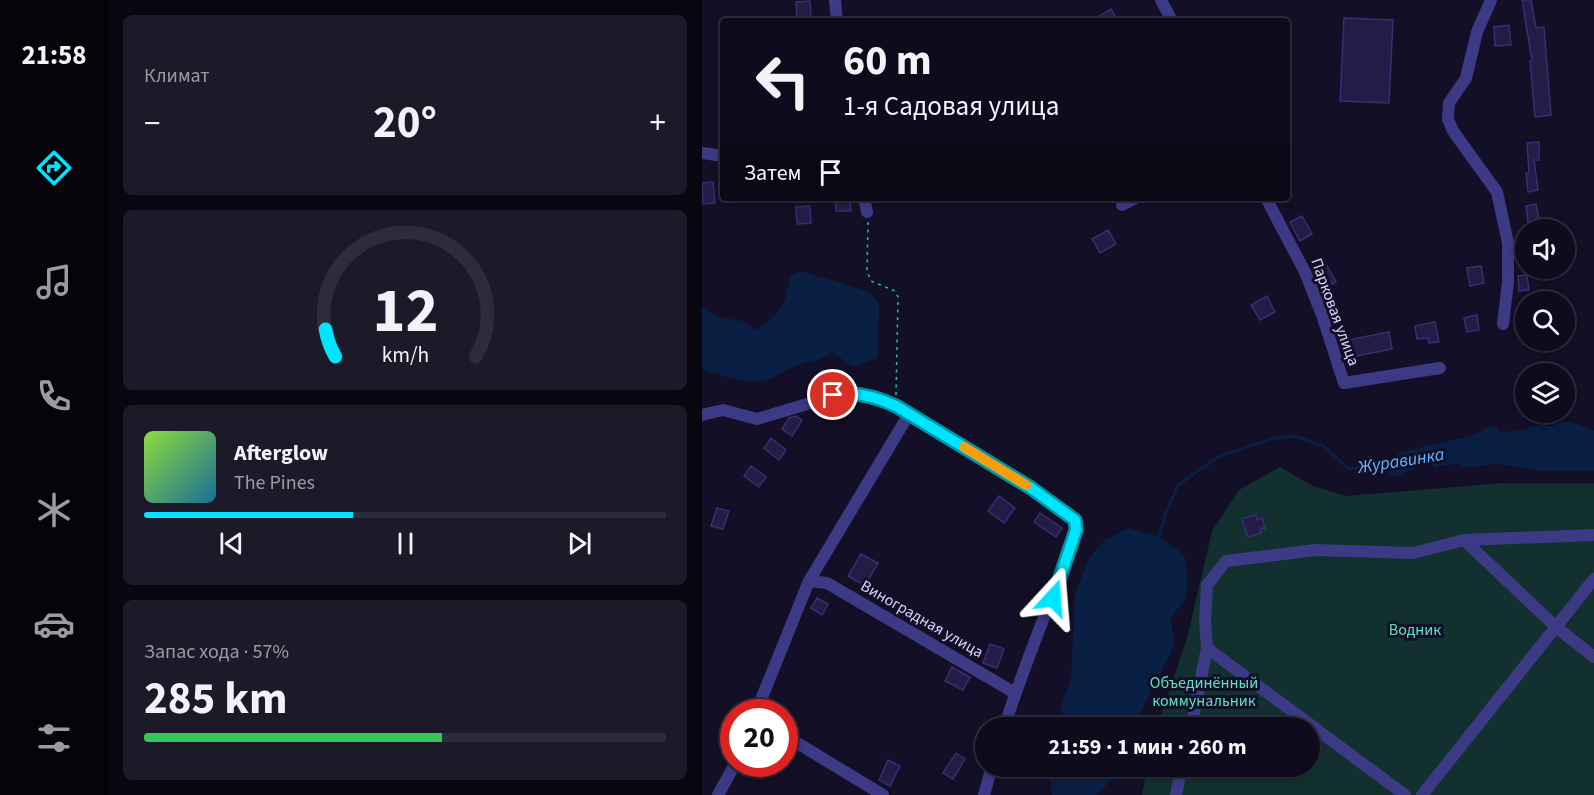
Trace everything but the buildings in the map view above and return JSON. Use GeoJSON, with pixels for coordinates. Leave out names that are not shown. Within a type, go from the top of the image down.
{"type":"FeatureCollection","features":[{"type":"Feature","properties":{"kind":"street"},"geometry":{"type":"LineString","coordinates":[[835,0],[837,18]]}},
{"type":"Feature","properties":{"kind":"street"},"geometry":{"type":"LineString","coordinates":[[1161,0],[1170,18]]}},
{"type":"Feature","properties":{"kind":"street"},"geometry":{"type":"LineString","coordinates":[[1491,0],[1477,32],[1466,78],[1449,103],[1448,119],[1453,131],[1497,192],[1508,243],[1508,282],[1503,324]]}},
{"type":"Feature","properties":{"kind":"street"},"geometry":{"type":"LineString","coordinates":[[702,153],[720,156]]}},
{"type":"Feature","properties":{"kind":"street"},"geometry":{"type":"LineString","coordinates":[[865,201],[867,212]]}},
{"type":"Feature","properties":{"kind":"street"},"geometry":{"type":"LineString","coordinates":[[1122,205],[1130,201]]}},
{"type":"Feature","properties":{"kind":"street","name":"Парковая улица"},"geometry":{"type":"LineString","coordinates":[[1268,201],[1305,272],[1344,383],[1440,368]]}},
{"type":"Feature","properties":{"kind":"street"},"geometry":{"type":"LineString","coordinates":[[702,415],[723,410],[757,419],[844,393],[886,401],[1031,488],[1075,520],[1076,530],[1007,717]]}},
{"type":"Feature","properties":{"kind":"street"},"geometry":{"type":"LineString","coordinates":[[761,699],[809,581],[909,414]]}},
{"type":"Feature","properties":{"kind":"street"},"geometry":{"type":"LineString","coordinates":[[1193,717],[1207,648],[1205,621],[1208,585],[1226,561],[1316,550],[1413,554],[1464,540],[1594,535]]}},
{"type":"Feature","properties":{"kind":"street"},"geometry":{"type":"LineString","coordinates":[[1464,540],[1556,627],[1594,657]]}},
{"type":"Feature","properties":{"kind":"street"},"geometry":{"type":"LineString","coordinates":[[1422,795],[1594,579]]}},
{"type":"Feature","properties":{"kind":"street","name":"Виноградная улица"},"geometry":{"type":"LineString","coordinates":[[809,581],[827,583],[1015,693]]}},
{"type":"Feature","properties":{"kind":"street"},"geometry":{"type":"LineString","coordinates":[[1207,648],[1405,795]]}},
{"type":"Feature","properties":{"kind":"street"},"geometry":{"type":"LineString","coordinates":[[798,743],[883,795]]}},
{"type":"Feature","properties":{"kind":"street"},"geometry":{"type":"LineString","coordinates":[[718,795],[728,777]]}},
{"type":"Feature","properties":{"kind":"street"},"geometry":{"type":"LineString","coordinates":[[984,795],[989,777]]}},
{"type":"Feature","properties":{"kind":"street"},"geometry":{"type":"LineString","coordinates":[[1176,795],[1180,777]]}},
{"type":"Feature","properties":{"kind":"path"},"geometry":{"type":"LineString","coordinates":[[867,212],[867,271],[871,281],[895,291],[898,297],[896,406]]}},
{"type":"Feature","properties":{"kind":"green space","name":"Водник"},"geometry":{"type":"Polygon","coordinates":[[[1280,467],[1313,486],[1346,496],[1503,483],[1594,483],[1594,795],[1142,795],[1145,777],[1320,777],[1320,717],[1160,717],[1187,638],[1212,531],[1239,490],[1280,467]]]}},
{"type":"Feature","properties":{"kind":"water"},"geometry":{"type":"Polygon","coordinates":[[[801,271],[867,291],[879,303],[877,358],[853,367],[832,352],[820,359],[801,364],[760,381],[734,379],[702,369],[702,306],[718,317],[743,321],[757,330],[781,307],[787,294],[790,275],[801,271]]]}},
{"type":"Feature","properties":{"kind":"water"},"geometry":{"type":"Polygon","coordinates":[[[1574,423],[1594,431],[1594,471],[1543,471],[1496,464],[1462,468],[1460,464],[1443,465],[1436,468],[1425,460],[1415,469],[1397,477],[1389,475],[1387,465],[1400,452],[1474,435],[1491,425],[1498,427],[1500,432],[1520,431],[1534,426],[1574,423]]]}},
{"type":"Feature","properties":{"kind":"water"},"geometry":{"type":"Polygon","coordinates":[[[1129,528],[1159,537],[1184,555],[1188,573],[1186,598],[1171,618],[1174,646],[1138,717],[1064,717],[1060,709],[1071,677],[1075,594],[1089,558],[1105,540],[1129,528]]]}},
{"type":"Feature","properties":{"kind":"water"},"geometry":{"type":"Polygon","coordinates":[[[1050,777],[1114,777],[1097,795],[1052,795],[1050,777]]]}},
{"type":"Feature","properties":{"kind":"waterway","name":"Журавинка"},"geometry":{"type":"LineString","coordinates":[[1159,537],[1166,512],[1178,485],[1218,457],[1270,439],[1295,436],[1323,446],[1349,469],[1389,464]]}},
{"type":"Feature","properties":{"kind":"slow traffic"},"geometry":{"type":"LineString","coordinates":[[964,447],[1026,485]]}},
{"type":"Feature","properties":{"kind":"route"},"geometry":{"type":"LineString","coordinates":[[833,395],[856,394],[886,401],[896,406],[1031,488],[1075,520],[1076,530],[1053,598]]}},
{"type":"Feature","properties":{"kind":"park label","name":"Объединённый коммунальник"},"geometry":{"type":"Point","coordinates":[1204,692]}}]}
